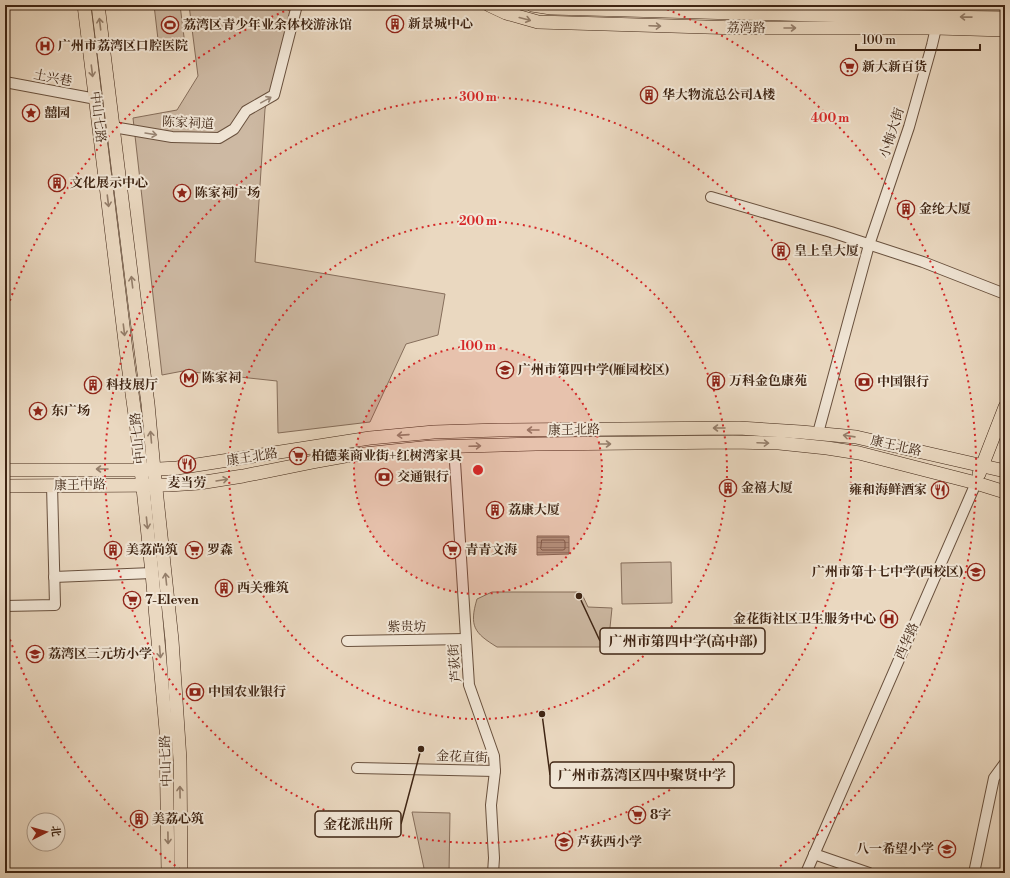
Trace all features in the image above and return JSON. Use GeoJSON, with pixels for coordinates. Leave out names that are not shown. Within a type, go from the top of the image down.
{"type":"FeatureCollection","features":[{"type":"Feature","properties":{"kind":"main road","name":"中山七路"},"geometry":{"type":"LineString","coordinates":[[84,5],[126,350],[134,406],[148,470]]}},
{"type":"Feature","properties":{"kind":"main road","name":"中山七路"},"geometry":{"type":"LineString","coordinates":[[98,5],[148,404],[148,470],[152,573],[166,743],[168,873]]}},
{"type":"Feature","properties":{"kind":"main road","name":"荔湾路"},"geometry":{"type":"LineString","coordinates":[[489,5],[506,13],[538,22],[723,28],[936,28],[1005,30]]}},
{"type":"Feature","properties":{"kind":"main road","name":"荔湾路"},"geometry":{"type":"LineString","coordinates":[[534,5],[550,8],[725,9],[854,16],[1005,18]]}},
{"type":"Feature","properties":{"kind":"main road"},"geometry":{"type":"LineString","coordinates":[[134,406],[148,404]]}},
{"type":"Feature","properties":{"kind":"main road","name":"西华路"},"geometry":{"type":"LineString","coordinates":[[976,483],[1005,407]]}},
{"type":"Feature","properties":{"kind":"main road","name":"康王北路"},"geometry":{"type":"LineString","coordinates":[[148,470],[194,466],[390,436],[449,432],[738,428],[856,437],[1005,471]]}},
{"type":"Feature","properties":{"kind":"main road","name":"康王北路"},"geometry":{"type":"LineString","coordinates":[[149,485],[193,484],[225,480],[358,454],[407,449],[454,446],[733,442],[827,448],[859,453],[976,483],[1005,492]]}},
{"type":"Feature","properties":{"kind":"main road","name":"康王中路"},"geometry":{"type":"LineString","coordinates":[[5,470],[148,470]]}},
{"type":"Feature","properties":{"kind":"main road","name":"中山七路"},"geometry":{"type":"LineString","coordinates":[[149,485],[172,640],[180,768],[181,873]]}},
{"type":"Feature","properties":{"kind":"main road","name":"康王中路"},"geometry":{"type":"LineString","coordinates":[[5,486],[149,485]]}},
{"type":"Feature","properties":{"kind":"street","name":"陈家祠道"},"geometry":{"type":"LineString","coordinates":[[113,127],[172,137],[219,138],[234,129],[246,111],[274,95],[297,5]]}},
{"type":"Feature","properties":{"kind":"street"},"geometry":{"type":"LineString","coordinates":[[723,28],[725,9]]}},
{"type":"Feature","properties":{"kind":"street","name":"小梅大街"},"geometry":{"type":"LineString","coordinates":[[818,433],[869,245],[909,127],[936,28]]}},
{"type":"Feature","properties":{"kind":"street","name":"土兴巷"},"geometry":{"type":"LineString","coordinates":[[5,82],[96,99]]}},
{"type":"Feature","properties":{"kind":"street"},"geometry":{"type":"LineString","coordinates":[[711,197],[923,262],[1005,294]]}},
{"type":"Feature","properties":{"kind":"street","name":"芦荻街"},"geometry":{"type":"LineString","coordinates":[[454,446],[469,685],[494,756],[495,771],[491,805],[494,858],[493,873]]}},
{"type":"Feature","properties":{"kind":"street"},"geometry":{"type":"LineString","coordinates":[[944,475],[952,472],[955,468],[954,463],[949,458]]}},
{"type":"Feature","properties":{"kind":"street","name":"西华路"},"geometry":{"type":"LineString","coordinates":[[806,873],[976,483]]}},
{"type":"Feature","properties":{"kind":"street"},"geometry":{"type":"LineString","coordinates":[[5,606],[55,605],[52,485]]}},
{"type":"Feature","properties":{"kind":"street"},"geometry":{"type":"LineString","coordinates":[[54,577],[152,573]]}},
{"type":"Feature","properties":{"kind":"street","name":"紫贵坊"},"geometry":{"type":"LineString","coordinates":[[347,641],[466,639]]}},
{"type":"Feature","properties":{"kind":"street"},"geometry":{"type":"LineString","coordinates":[[974,873],[994,778],[1005,763]]}},
{"type":"Feature","properties":{"kind":"street","name":"金花直街"},"geometry":{"type":"LineString","coordinates":[[356,768],[495,771]]}},
{"type":"Feature","properties":{"kind":"street"},"geometry":{"type":"LineString","coordinates":[[814,854],[869,873]]}},
{"type":"Feature","properties":{"kind":"shaded area","name":"荔湾区青少年业余体校游泳馆"},"geometry":{"type":"Polygon","coordinates":[[[154,5],[180,5],[185,45],[159,48],[154,5]]]}},
{"type":"Feature","properties":{"kind":"shaded area"},"geometry":{"type":"Polygon","coordinates":[[[189,5],[294,5],[265,109],[255,262],[445,294],[438,335],[406,344],[370,422],[278,433],[277,381],[183,371],[162,375],[133,118],[177,110],[198,76],[189,5]]]}},
{"type":"Feature","properties":{"kind":"shaded area"},"geometry":{"type":"Polygon","coordinates":[[[671,562],[672,603],[622,604],[621,563],[671,562]]]}},
{"type":"Feature","properties":{"kind":"shaded area"},"geometry":{"type":"Polygon","coordinates":[[[492,592],[581,592],[588,607],[612,608],[608,647],[497,647],[478,633],[474,622],[477,599],[492,592]]]}},
{"type":"Feature","properties":{"kind":"shaded area"},"geometry":{"type":"Polygon","coordinates":[[[412,812],[450,813],[449,873],[425,873],[412,812]]]}},
{"type":"Feature","properties":{"kind":"water"},"geometry":{"type":"Polygon","coordinates":[[[537,536],[569,536],[569,554],[537,555],[537,536]]]}},
{"type":"Feature","properties":{"kind":"place","name":"新景城中心"},"geometry":{"type":"Point","coordinates":[395,24]}},
{"type":"Feature","properties":{"kind":"place","name":"荔湾区青少年业余体校游泳馆"},"geometry":{"type":"Point","coordinates":[170,25]}},
{"type":"Feature","properties":{"kind":"place","name":"广州市荔湾区口腔医院"},"geometry":{"type":"Point","coordinates":[45,46]}},
{"type":"Feature","properties":{"kind":"place","name":"新大新百货"},"geometry":{"type":"Point","coordinates":[849,67]}},
{"type":"Feature","properties":{"kind":"place","name":"华大物流总公司A楼"},"geometry":{"type":"Point","coordinates":[649,95]}},
{"type":"Feature","properties":{"kind":"place","name":"囍园"},"geometry":{"type":"Point","coordinates":[31,113]}},
{"type":"Feature","properties":{"kind":"place","name":"文化展示中心"},"geometry":{"type":"Point","coordinates":[57,183]}},
{"type":"Feature","properties":{"kind":"place","name":"陈家祠广场"},"geometry":{"type":"Point","coordinates":[182,193]}},
{"type":"Feature","properties":{"kind":"place","name":"金纶大厦"},"geometry":{"type":"Point","coordinates":[906,209]}},
{"type":"Feature","properties":{"kind":"place","name":"皇上皇大厦"},"geometry":{"type":"Point","coordinates":[781,251]}},
{"type":"Feature","properties":{"kind":"place","name":"广州市第四中学(雁园校区)"},"geometry":{"type":"Point","coordinates":[505,370]}},
{"type":"Feature","properties":{"kind":"place","name":"陈家祠"},"geometry":{"type":"Point","coordinates":[189,378]}},
{"type":"Feature","properties":{"kind":"place","name":"万科金色康苑"},"geometry":{"type":"Point","coordinates":[716,381]}},
{"type":"Feature","properties":{"kind":"place","name":"中国银行"},"geometry":{"type":"Point","coordinates":[864,382]}},
{"type":"Feature","properties":{"kind":"place","name":"科技展厅"},"geometry":{"type":"Point","coordinates":[93,385]}},
{"type":"Feature","properties":{"kind":"place","name":"东广场"},"geometry":{"type":"Point","coordinates":[38,411]}},
{"type":"Feature","properties":{"kind":"place","name":"柏德莱商业街+红树湾家具"},"geometry":{"type":"Point","coordinates":[298,456]}},
{"type":"Feature","properties":{"kind":"place","name":"麦当劳"},"geometry":{"type":"Point","coordinates":[187,464]}},
{"type":"Feature","properties":{"kind":"place","name":"交通银行"},"geometry":{"type":"Point","coordinates":[384,477]}},
{"type":"Feature","properties":{"kind":"place","name":"金禧大厦"},"geometry":{"type":"Point","coordinates":[728,488]}},
{"type":"Feature","properties":{"kind":"place","name":"雍和海鲜酒家"},"geometry":{"type":"Point","coordinates":[940,490]}},
{"type":"Feature","properties":{"kind":"place","name":"荔康大厦"},"geometry":{"type":"Point","coordinates":[495,510]}},
{"type":"Feature","properties":{"kind":"place","name":"美荔尚筑"},"geometry":{"type":"Point","coordinates":[113,550]}},
{"type":"Feature","properties":{"kind":"place","name":"罗森"},"geometry":{"type":"Point","coordinates":[194,550]}},
{"type":"Feature","properties":{"kind":"place","name":"青青文海"},"geometry":{"type":"Point","coordinates":[452,550]}},
{"type":"Feature","properties":{"kind":"place","name":"广州市第十七中学(西校区)"},"geometry":{"type":"Point","coordinates":[976,572]}},
{"type":"Feature","properties":{"kind":"place","name":"西关雅筑"},"geometry":{"type":"Point","coordinates":[224,588]}},
{"type":"Feature","properties":{"kind":"place","name":"广州市第四中学(高中部)"},"geometry":{"type":"Point","coordinates":[579,596]}},
{"type":"Feature","properties":{"kind":"place","name":"7-Eleven"},"geometry":{"type":"Point","coordinates":[132,600]}},
{"type":"Feature","properties":{"kind":"place","name":"金花街社区卫生服务中心"},"geometry":{"type":"Point","coordinates":[889,619]}},
{"type":"Feature","properties":{"kind":"place","name":"荔湾区三元坊小学"},"geometry":{"type":"Point","coordinates":[35,654]}},
{"type":"Feature","properties":{"kind":"place","name":"中国农业银行"},"geometry":{"type":"Point","coordinates":[195,692]}},
{"type":"Feature","properties":{"kind":"place","name":"广州市荔湾区四中聚贤中学"},"geometry":{"type":"Point","coordinates":[542,714]}},
{"type":"Feature","properties":{"kind":"place","name":"金花派出所"},"geometry":{"type":"Point","coordinates":[421,749]}},
{"type":"Feature","properties":{"kind":"place","name":"8字"},"geometry":{"type":"Point","coordinates":[637,815]}},
{"type":"Feature","properties":{"kind":"place","name":"美荔心筑"},"geometry":{"type":"Point","coordinates":[139,819]}},
{"type":"Feature","properties":{"kind":"place","name":"芦荻西小学"},"geometry":{"type":"Point","coordinates":[564,842]}},
{"type":"Feature","properties":{"kind":"place","name":"八一希望小学"},"geometry":{"type":"Point","coordinates":[947,849]}}]}
